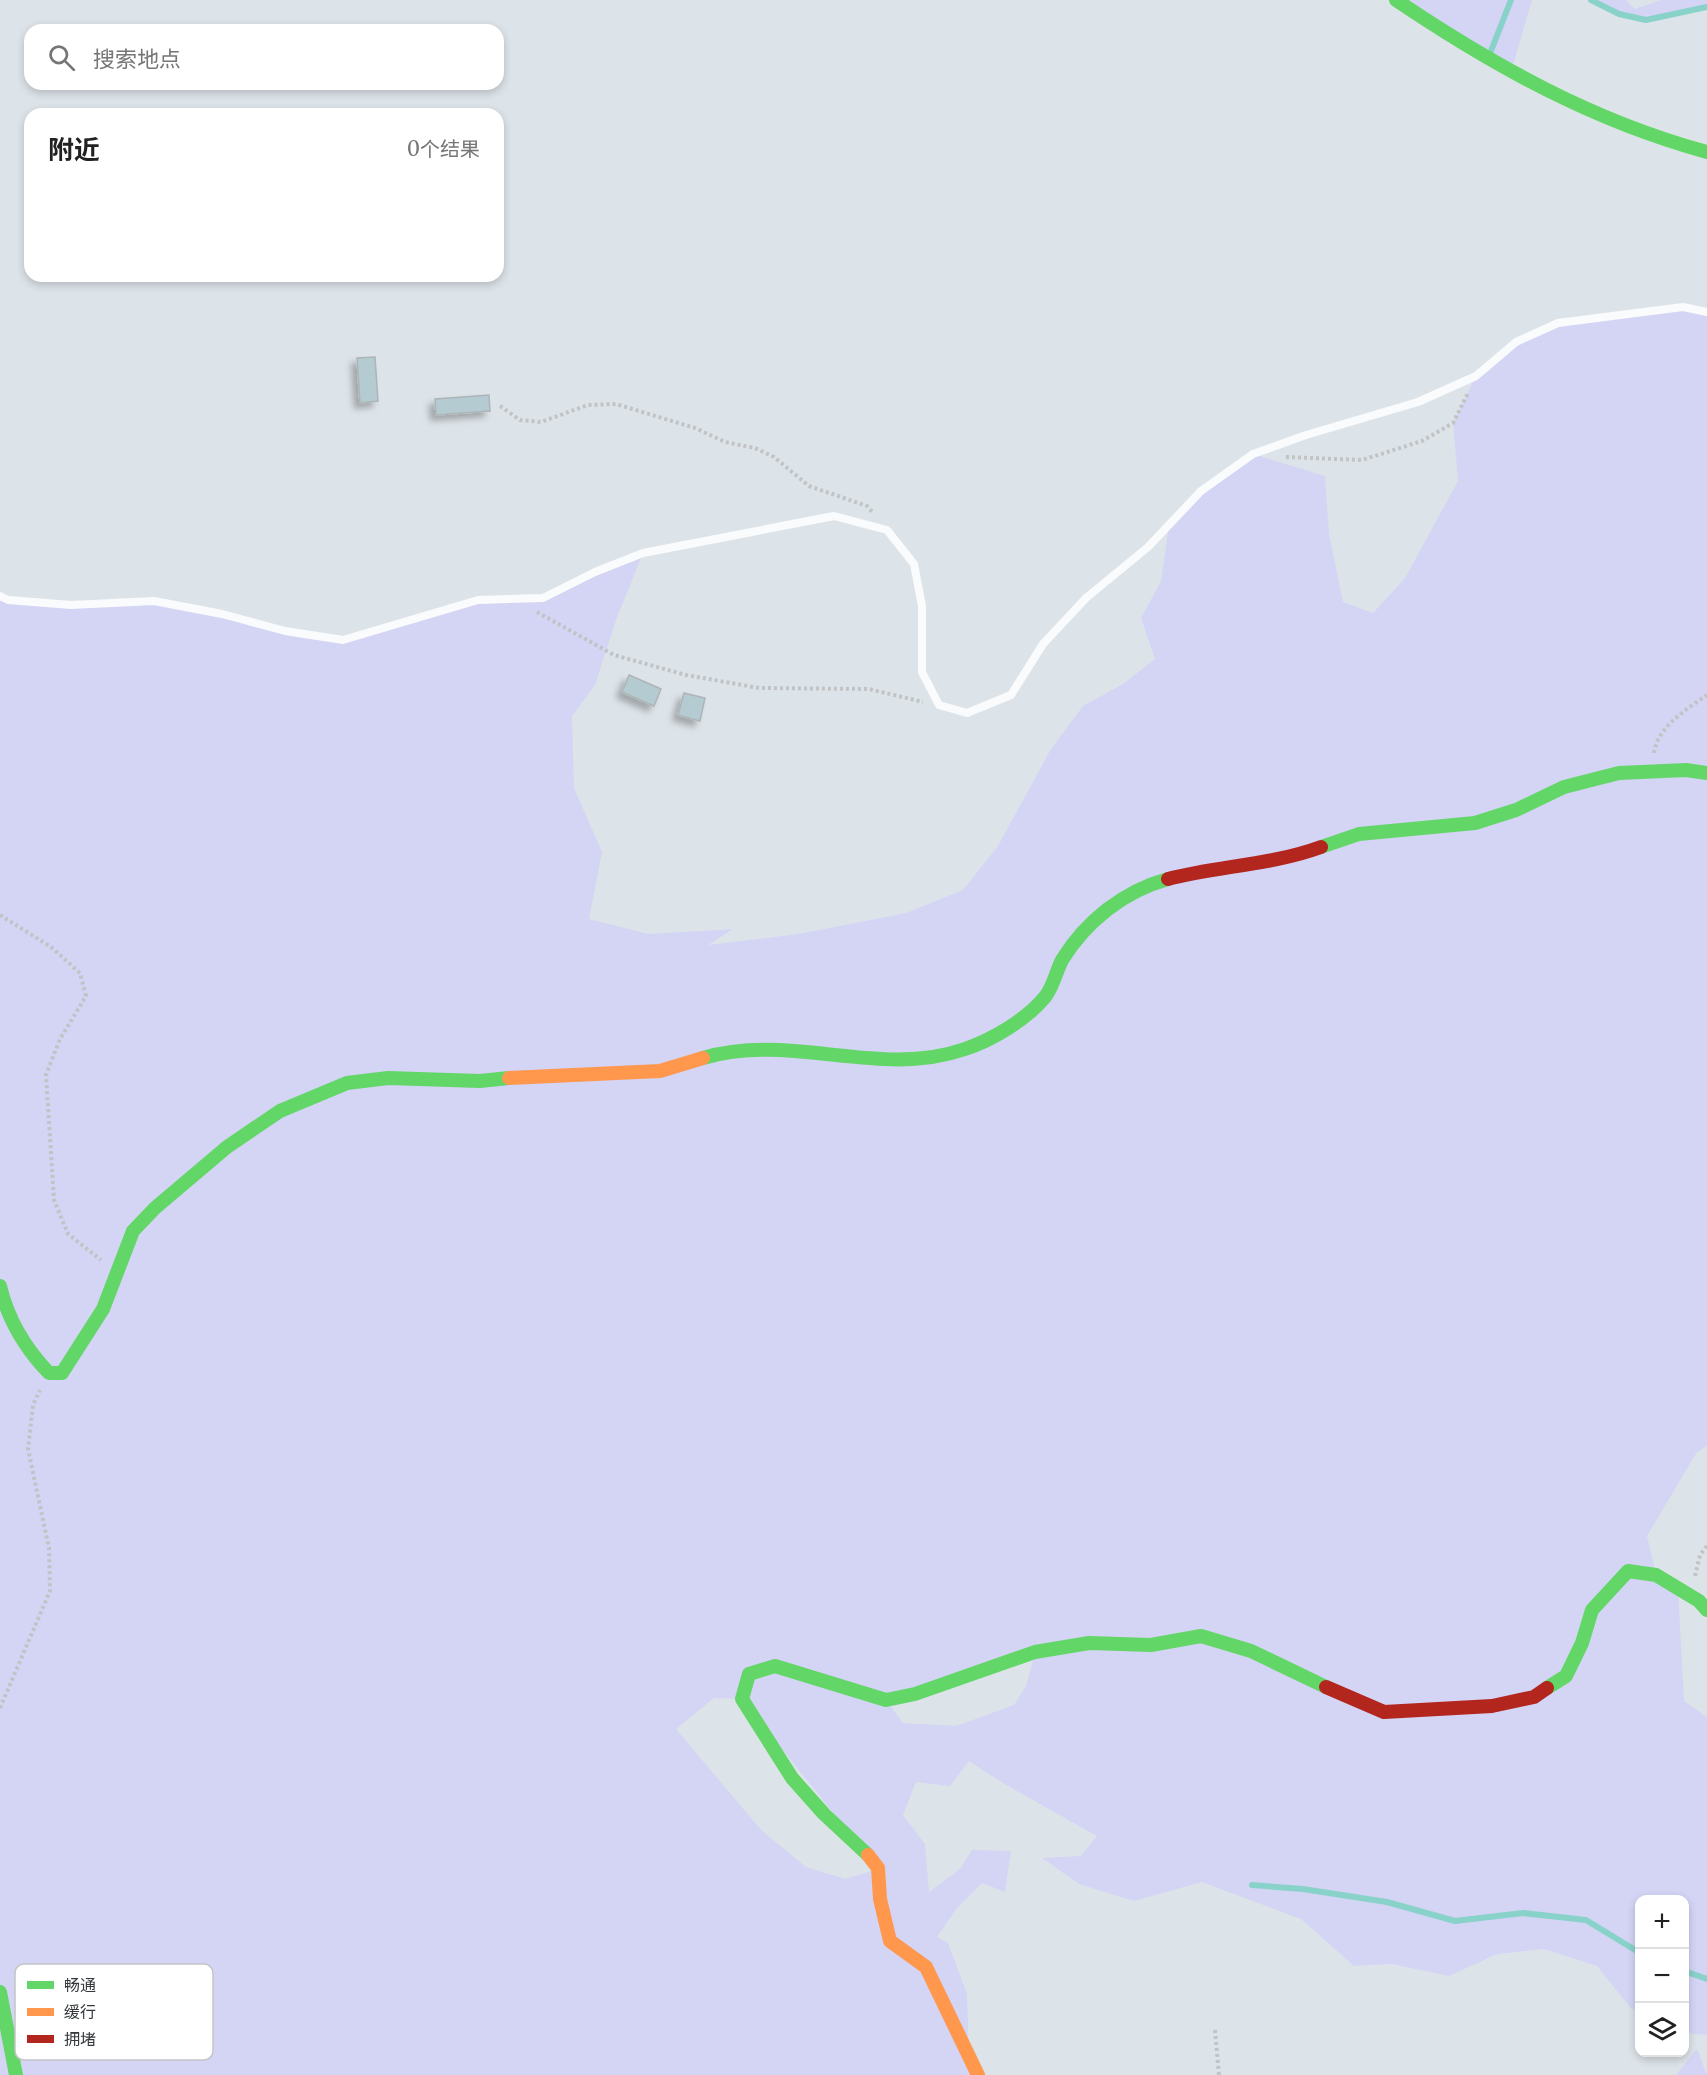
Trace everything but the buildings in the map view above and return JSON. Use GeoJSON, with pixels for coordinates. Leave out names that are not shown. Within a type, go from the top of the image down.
{"type":"FeatureCollection","features":[{"type":"Feature","properties":{"kind":"street"},"geometry":{"type":"LineString","coordinates":[[1396,0],[1473,53],[1592,114],[1666,142],[1707,152]]}},
{"type":"Feature","properties":{"kind":"street"},"geometry":{"type":"LineString","coordinates":[[0,1286],[2,1300],[15,1327],[35,1359],[49,1374],[62,1373],[76,1355],[103,1309],[133,1231],[155,1208],[227,1148],[280,1111],[347,1083],[388,1078],[480,1081],[522,1076],[660,1071],[728,1051],[762,1048],[817,1051],[872,1059],[926,1059],[966,1049],[1011,1026],[1045,997],[1062,961],[1086,927],[1118,902],[1155,883],[1203,870],[1253,863],[1314,850],[1359,834],[1475,823],[1516,810],[1564,787],[1619,773],[1686,770],[1707,773]]}},
{"type":"Feature","properties":{"kind":"street"},"geometry":{"type":"LineString","coordinates":[[978,2075],[926,1967],[890,1941],[880,1899],[878,1868],[861,1846],[824,1814],[792,1778],[759,1729],[742,1699],[749,1674],[775,1666],[886,1700],[915,1694],[1035,1652],[1089,1643],[1151,1646],[1201,1636],[1251,1651],[1301,1677],[1384,1712],[1443,1710],[1492,1706],[1534,1697],[1566,1676],[1582,1643],[1592,1610],[1628,1572],[1656,1575],[1694,1597],[1707,1610]]}},
{"type":"Feature","properties":{"kind":"street"},"geometry":{"type":"LineString","coordinates":[[0,1992],[16,2075]]}},
{"type":"Feature","properties":{"kind":"lane"},"geometry":{"type":"LineString","coordinates":[[0,596],[8,600],[71,605],[154,602],[222,614],[285,631],[343,640],[478,600],[543,598],[595,572],[643,553],[834,516],[887,530],[914,564],[922,606],[922,672],[939,705],[967,713],[1011,695],[1043,644],[1086,598],[1148,547],[1201,491],[1253,454],[1306,435],[1418,402],[1476,376],[1516,342],[1558,323],[1683,307],[1707,312]]}},
{"type":"Feature","properties":{"kind":"path"},"geometry":{"type":"LineString","coordinates":[[1253,454],[1362,460],[1422,441],[1453,423],[1476,376]]}},
{"type":"Feature","properties":{"kind":"path"},"geometry":{"type":"LineString","coordinates":[[500,406],[520,420],[542,422],[588,405],[616,404],[695,428],[725,442],[755,448],[774,457],[810,486],[867,506],[887,530]]}},
{"type":"Feature","properties":{"kind":"path"},"geometry":{"type":"LineString","coordinates":[[513,599],[614,655],[686,675],[759,688],[869,689],[939,705]]}},
{"type":"Feature","properties":{"kind":"path"},"geometry":{"type":"LineString","coordinates":[[1651,772],[1655,742],[1680,714],[1707,695]]}},
{"type":"Feature","properties":{"kind":"path"},"geometry":{"type":"LineString","coordinates":[[0,915],[51,947],[80,973],[86,996],[60,1039],[46,1075],[54,1200],[68,1234],[118,1273]]}},
{"type":"Feature","properties":{"kind":"path"},"geometry":{"type":"LineString","coordinates":[[0,1708],[50,1591],[47,1538],[28,1449],[33,1405],[49,1374]]}},
{"type":"Feature","properties":{"kind":"path"},"geometry":{"type":"LineString","coordinates":[[1694,1597],[1700,1555],[1707,1546]]}},
{"type":"Feature","properties":{"kind":"path"},"geometry":{"type":"LineString","coordinates":[[1215,2030],[1219,2075]]}},
{"type":"Feature","properties":{"kind":"shaded area"},"geometry":{"type":"Polygon","coordinates":[[[1396,0],[1532,0],[1511,72],[1396,0]]]}},
{"type":"Feature","properties":{"kind":"shaded area"},"geometry":{"type":"Polygon","coordinates":[[[1591,0],[1626,0],[1635,9],[1661,0],[1707,0],[1707,7],[1646,20],[1619,14],[1591,0]]]}},
{"type":"Feature","properties":{"kind":"shaded area"},"geometry":{"type":"Polygon","coordinates":[[[1683,307],[1707,312],[1707,1446],[1697,1452],[1647,1536],[1656,1574],[1678,1588],[1684,1701],[1707,1717],[1707,2035],[1689,2033],[1689,1895],[1635,1895],[1635,2010],[1629,2006],[1597,1966],[1544,1949],[1497,1954],[1449,1976],[1392,1964],[1354,1966],[1301,1919],[1202,1882],[1134,1901],[1079,1884],[1042,1858],[1081,1856],[1097,1836],[1006,1785],[969,1761],[950,1786],[916,1782],[903,1815],[925,1844],[929,1892],[960,1869],[972,1850],[1011,1851],[1005,1892],[982,1883],[957,1908],[937,1937],[948,1943],[967,1994],[969,2054],[978,2075],[0,2075],[0,596],[71,605],[154,602],[343,640],[478,600],[543,598],[643,553],[616,620],[595,685],[572,716],[574,788],[602,852],[589,919],[648,934],[733,929],[708,945],[799,934],[906,913],[963,890],[998,846],[1051,749],[1083,706],[1123,684],[1155,659],[1141,618],[1161,581],[1169,525],[1201,491],[1253,454],[1325,476],[1329,534],[1343,602],[1373,613],[1405,578],[1458,481],[1453,423],[1476,376],[1516,342],[1558,323],[1683,307]],[[1035,1653],[886,1700],[903,1723],[956,1726],[1014,1705],[1026,1686],[1035,1653]],[[714,1698],[676,1729],[762,1831],[806,1867],[845,1879],[878,1869],[742,1699],[714,1698]]]}},
{"type":"Feature","properties":{"kind":"shaded area"},"geometry":{"type":"Polygon","coordinates":[[[1697,2049],[1707,2075],[1676,2075],[1697,2049]]]}},
{"type":"Feature","properties":{"kind":"waterway"},"geometry":{"type":"LineString","coordinates":[[1489,56],[1511,0]]}},
{"type":"Feature","properties":{"kind":"waterway"},"geometry":{"type":"LineString","coordinates":[[1591,0],[1619,14],[1646,20],[1707,7]]}},
{"type":"Feature","properties":{"kind":"waterway"},"geometry":{"type":"LineString","coordinates":[[1252,1885],[1303,1889],[1387,1902],[1455,1921],[1523,1913],[1586,1920],[1635,1950]]}},
{"type":"Feature","properties":{"kind":"waterway"},"geometry":{"type":"LineString","coordinates":[[1689,1973],[1707,1979]]}},
{"type":"Feature","properties":{"kind":"traffic: fast"},"geometry":{"type":"LineString","coordinates":[[1396,0],[1507,69],[1584,108],[1665,139],[1707,152]]}},
{"type":"Feature","properties":{"kind":"traffic: fast"},"geometry":{"type":"LineString","coordinates":[[1321,847],[1359,834],[1475,823],[1516,810],[1564,787],[1619,773],[1686,770],[1707,773]]}},
{"type":"Feature","properties":{"kind":"traffic: fast"},"geometry":{"type":"LineString","coordinates":[[703,1058],[736,1051],[769,1050],[900,1059],[933,1057],[965,1049],[997,1035],[1028,1014],[1045,997],[1062,960],[1094,920],[1136,891],[1168,879]]}},
{"type":"Feature","properties":{"kind":"traffic: fast"},"geometry":{"type":"LineString","coordinates":[[0,1286],[13,1322],[32,1354],[49,1373],[62,1373],[103,1309],[133,1231],[155,1208],[227,1147],[280,1111],[347,1083],[388,1078],[480,1081],[509,1078]]}},
{"type":"Feature","properties":{"kind":"traffic: fast"},"geometry":{"type":"LineString","coordinates":[[1547,1688],[1566,1676],[1582,1643],[1592,1610],[1628,1571],[1656,1575],[1699,1601],[1707,1610]]}},
{"type":"Feature","properties":{"kind":"traffic: fast"},"geometry":{"type":"LineString","coordinates":[[868,1855],[824,1814],[792,1778],[742,1699],[749,1674],[775,1666],[886,1700],[915,1694],[1035,1652],[1089,1643],[1151,1645],[1201,1636],[1251,1651],[1326,1687]]}},
{"type":"Feature","properties":{"kind":"traffic: fast"},"geometry":{"type":"LineString","coordinates":[[0,1992],[16,2075]]}},
{"type":"Feature","properties":{"kind":"traffic: slow"},"geometry":{"type":"LineString","coordinates":[[509,1078],[660,1071],[703,1058]]}},
{"type":"Feature","properties":{"kind":"traffic: slow"},"geometry":{"type":"LineString","coordinates":[[868,1855],[878,1868],[880,1899],[890,1941],[926,1967],[978,2075]]}},
{"type":"Feature","properties":{"kind":"traffic: jam"},"geometry":{"type":"LineString","coordinates":[[1168,879],[1264,862],[1321,847]]}},
{"type":"Feature","properties":{"kind":"traffic: jam"},"geometry":{"type":"LineString","coordinates":[[1326,1687],[1384,1712],[1492,1706],[1534,1697],[1547,1688]]}}]}
